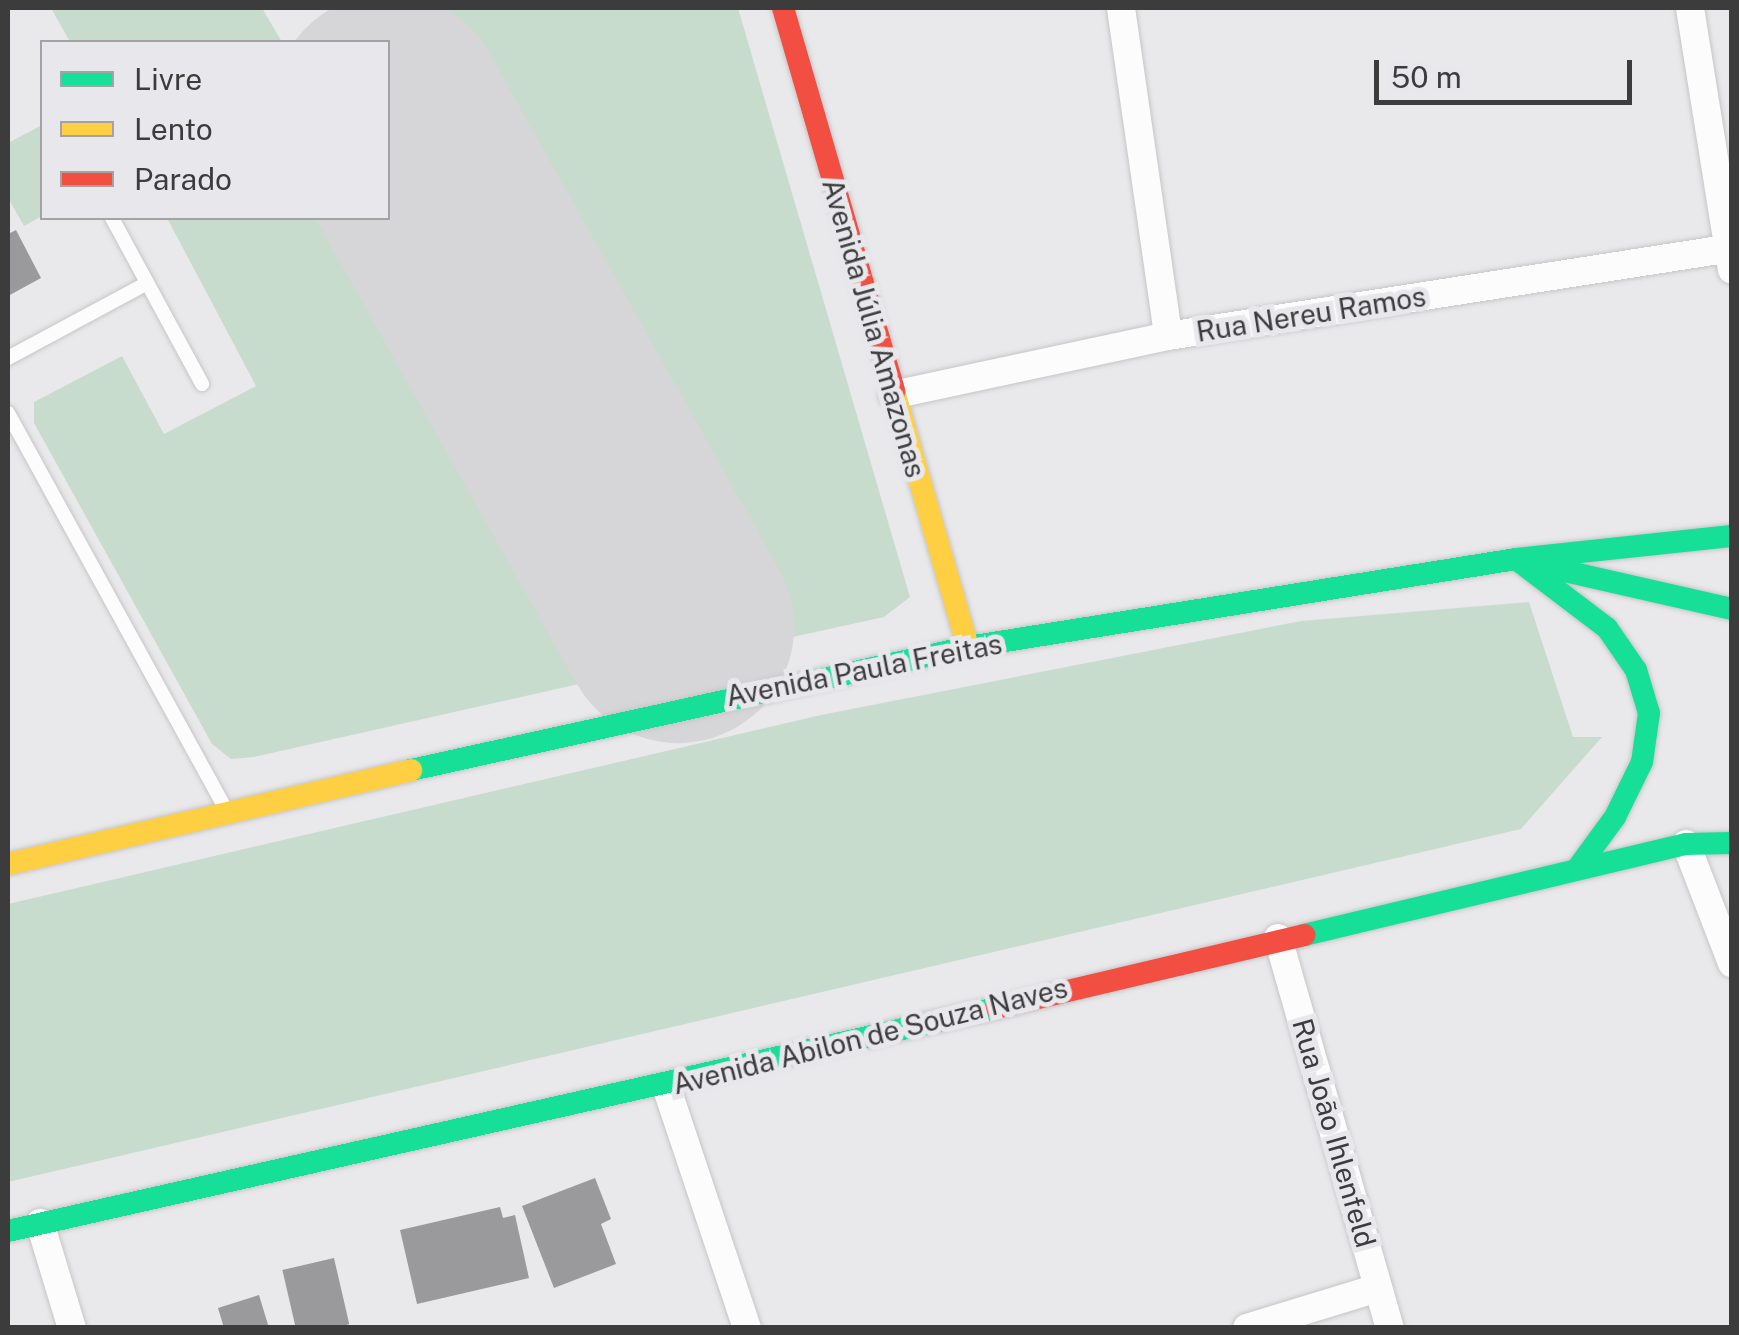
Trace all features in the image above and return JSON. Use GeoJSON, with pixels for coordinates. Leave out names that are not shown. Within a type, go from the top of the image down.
{"type":"FeatureCollection","features":[{"type":"Feature","properties":{"kind":"main road","name":"Avenida Júlia Amazonas"},"geometry":{"type":"LineString","coordinates":[[783,8],[968,647]]}},
{"type":"Feature","properties":{"kind":"main road","name":"Avenida Paula Freitas"},"geometry":{"type":"LineString","coordinates":[[8,864],[680,707],[968,647],[1516,559],[1732,536]]}},
{"type":"Feature","properties":{"kind":"main road"},"geometry":{"type":"LineString","coordinates":[[1516,559],[1732,610]]}},
{"type":"Feature","properties":{"kind":"main road"},"geometry":{"type":"LineString","coordinates":[[1516,559],[1607,628],[1636,670],[1649,714],[1642,762],[1615,817],[1577,869]]}},
{"type":"Feature","properties":{"kind":"main road","name":"Avenida Abilon de Souza Naves"},"geometry":{"type":"LineString","coordinates":[[8,1230],[666,1086],[1686,844],[1732,843]]}},
{"type":"Feature","properties":{"kind":"street"},"geometry":{"type":"LineString","coordinates":[[1122,8],[1168,336]]}},
{"type":"Feature","properties":{"kind":"street"},"geometry":{"type":"LineString","coordinates":[[1690,8],[1730,255]]}},
{"type":"Feature","properties":{"kind":"street","name":"Rua Nereu Ramos"},"geometry":{"type":"LineString","coordinates":[[892,395],[1168,336],[1730,255]]}},
{"type":"Feature","properties":{"kind":"street"},"geometry":{"type":"LineString","coordinates":[[1686,844],[1732,963]]}},
{"type":"Feature","properties":{"kind":"street","name":"Rua João Ihlenfeld"},"geometry":{"type":"LineString","coordinates":[[1278,938],[1390,1328]]}},
{"type":"Feature","properties":{"kind":"street"},"geometry":{"type":"LineString","coordinates":[[666,1086],[747,1328]]}},
{"type":"Feature","properties":{"kind":"street"},"geometry":{"type":"LineString","coordinates":[[40,1223],[72,1328]]}},
{"type":"Feature","properties":{"kind":"street"},"geometry":{"type":"LineString","coordinates":[[1248,1328],[1378,1288]]}},
{"type":"Feature","properties":{"kind":"lane"},"geometry":{"type":"LineString","coordinates":[[113,220],[202,384]]}},
{"type":"Feature","properties":{"kind":"lane"},"geometry":{"type":"LineString","coordinates":[[8,358],[147,284]]}},
{"type":"Feature","properties":{"kind":"lane"},"geometry":{"type":"LineString","coordinates":[[8,413],[230,814]]}},
{"type":"Feature","properties":{"kind":"green space"},"geometry":{"type":"Polygon","coordinates":[[[51,8],[262,8],[281,40],[69,40],[51,8]]]}},
{"type":"Feature","properties":{"kind":"green space"},"geometry":{"type":"Polygon","coordinates":[[[405,8],[738,8],[910,597],[884,617],[761,644],[405,8]]]}},
{"type":"Feature","properties":{"kind":"green space"},"geometry":{"type":"Polygon","coordinates":[[[40,126],[40,217],[24,226],[8,198],[8,143],[40,126]]]}},
{"type":"Feature","properties":{"kind":"green space"},"geometry":{"type":"Polygon","coordinates":[[[168,220],[383,220],[641,670],[231,759],[212,744],[34,423],[34,402],[122,356],[164,434],[256,386],[168,220]]]}},
{"type":"Feature","properties":{"kind":"green space"},"geometry":{"type":"Polygon","coordinates":[[[1529,602],[1573,737],[1602,737],[1521,829],[8,1182],[8,904],[821,715],[1301,621],[1529,602]]]}},
{"type":"Feature","properties":{"kind":"building"},"geometry":{"type":"Polygon","coordinates":[[[16,230],[41,278],[8,296],[8,234],[16,230]]]}},
{"type":"Feature","properties":{"kind":"building"},"geometry":{"type":"Polygon","coordinates":[[[595,1178],[611,1219],[601,1224],[616,1264],[554,1288],[522,1206],[595,1178]]]}},
{"type":"Feature","properties":{"kind":"building"},"geometry":{"type":"Polygon","coordinates":[[[500,1207],[503,1218],[515,1215],[529,1278],[417,1304],[400,1230],[500,1207]]]}},
{"type":"Feature","properties":{"kind":"building"},"geometry":{"type":"Polygon","coordinates":[[[334,1258],[349,1324],[296,1328],[282,1270],[334,1258]]]}},
{"type":"Feature","properties":{"kind":"building"},"geometry":{"type":"Polygon","coordinates":[[[259,1295],[269,1328],[224,1328],[218,1308],[259,1295]]]}},
{"type":"Feature","properties":{"kind":"runway"},"geometry":{"type":"LineString","coordinates":[[390,114],[678,627]]}},
{"type":"Feature","properties":{"kind":"traffic: fast"},"geometry":{"type":"LineString","coordinates":[[411,770],[968,647],[1516,559],[1732,536]]}},
{"type":"Feature","properties":{"kind":"traffic: fast"},"geometry":{"type":"LineString","coordinates":[[1516,559],[1607,628],[1636,670],[1649,713],[1642,762],[1615,817],[1577,869]]}},
{"type":"Feature","properties":{"kind":"traffic: fast"},"geometry":{"type":"LineString","coordinates":[[1538,565],[1732,609]]}},
{"type":"Feature","properties":{"kind":"traffic: fast"},"geometry":{"type":"LineString","coordinates":[[1304,935],[1686,844],[1732,843]]}},
{"type":"Feature","properties":{"kind":"traffic: fast"},"geometry":{"type":"LineString","coordinates":[[8,1231],[996,1008]]}},
{"type":"Feature","properties":{"kind":"traffic: slow"},"geometry":{"type":"LineString","coordinates":[[894,391],[968,647]]}},
{"type":"Feature","properties":{"kind":"traffic: slow"},"geometry":{"type":"LineString","coordinates":[[8,864],[411,770]]}},
{"type":"Feature","properties":{"kind":"traffic: jam"},"geometry":{"type":"LineString","coordinates":[[783,8],[894,391]]}},
{"type":"Feature","properties":{"kind":"traffic: jam"},"geometry":{"type":"LineString","coordinates":[[996,1008],[1304,935]]}}]}
